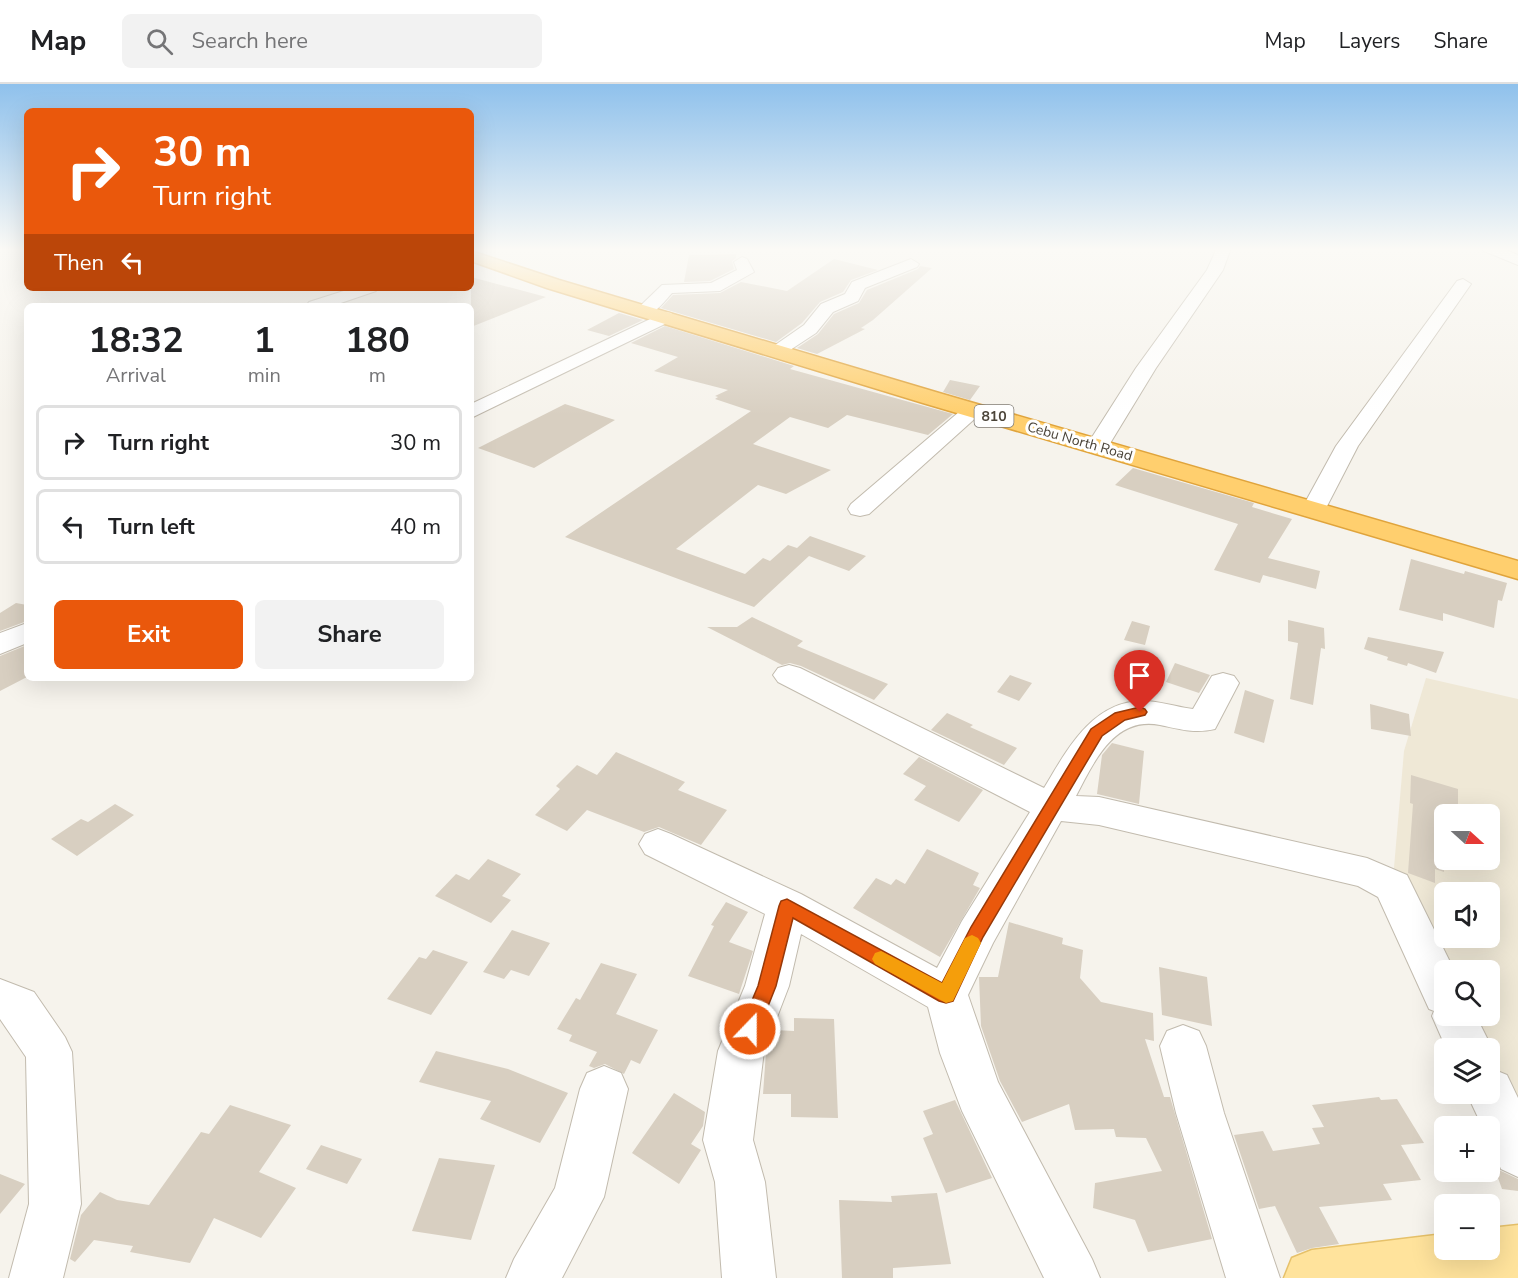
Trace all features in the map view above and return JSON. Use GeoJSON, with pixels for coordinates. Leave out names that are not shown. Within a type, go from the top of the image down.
{"type":"FeatureCollection","features":[{"type":"Feature","properties":{"kind":"highway","name":"Cebu North Road"},"geometry":{"type":"LineString","coordinates":[[619,304],[1518,570]]}},
{"type":"Feature","properties":{"kind":"main road"},"geometry":{"type":"LineString","coordinates":[[1312,1278],[1518,1253]]}},
{"type":"Feature","properties":{"kind":"street"},"geometry":{"type":"LineString","coordinates":[[474,410],[654,314],[660,304]]}},
{"type":"Feature","properties":{"kind":"street"},"geometry":{"type":"LineString","coordinates":[[777,350],[810,329],[827,308],[837,304]]}},
{"type":"Feature","properties":{"kind":"street"},"geometry":{"type":"LineString","coordinates":[[1098,445],[1146,368],[1191,304]]}},
{"type":"Feature","properties":{"kind":"street"},"geometry":{"type":"LineString","coordinates":[[1313,510],[1347,446],[1449,304]]}},
{"type":"Feature","properties":{"kind":"street"},"geometry":{"type":"LineString","coordinates":[[860,509],[973,410]]}},
{"type":"Feature","properties":{"kind":"street"},"geometry":{"type":"LineString","coordinates":[[0,645],[24,633]]}},
{"type":"Feature","properties":{"kind":"street"},"geometry":{"type":"LineString","coordinates":[[789,675],[1051,807],[1099,810],[1381,878],[1393,886],[1434,974]]}},
{"type":"Feature","properties":{"kind":"street"},"geometry":{"type":"LineString","coordinates":[[1073,1278],[980,1095],[963,1053],[946,995],[977,933],[1096,733],[1120,717],[1140,712],[1203,721],[1223,683]]}},
{"type":"Feature","properties":{"kind":"street"},"geometry":{"type":"LineString","coordinates":[[658,844],[787,906],[946,995]]}},
{"type":"Feature","properties":{"kind":"street"},"geometry":{"type":"LineString","coordinates":[[749,1278],[740,1182],[728,1140],[741,1051],[767,986],[787,906]]}},
{"type":"Feature","properties":{"kind":"street"},"geometry":{"type":"LineString","coordinates":[[0,998],[18,1006],[49,1052],[55,1204],[36,1278]]}},
{"type":"Feature","properties":{"kind":"street"},"geometry":{"type":"LineString","coordinates":[[1183,1046],[1200,1113],[1252,1278]]}},
{"type":"Feature","properties":{"kind":"street"},"geometry":{"type":"LineString","coordinates":[[533,1278],[578,1197],[604,1089]]}},
{"type":"Feature","properties":{"kind":"street"},"geometry":{"type":"LineString","coordinates":[[1496,1104],[1518,1152]]}},
{"type":"Feature","properties":{"kind":"shaded area"},"geometry":{"type":"Polygon","coordinates":[[[1426,678],[1518,699],[1518,1108],[1500,1102],[1500,1038],[1452,1038],[1447,1026],[1500,1026],[1500,960],[1434,960],[1434,994],[1392,891],[1404,751],[1426,678]]]}},
{"type":"Feature","properties":{"kind":"building"},"geometry":{"type":"Polygon","coordinates":[[[474,304],[529,304],[474,326],[474,304]]]}},
{"type":"Feature","properties":{"kind":"building"},"geometry":{"type":"Polygon","coordinates":[[[665,304],[819,304],[802,323],[776,342],[661,308],[665,304]]]}},
{"type":"Feature","properties":{"kind":"building"},"geometry":{"type":"Polygon","coordinates":[[[857,304],[891,304],[861,328],[865,329],[817,354],[797,348],[818,334],[834,314],[857,304]]]}},
{"type":"Feature","properties":{"kind":"building"},"geometry":{"type":"Polygon","coordinates":[[[619,313],[643,320],[609,336],[587,330],[619,313]]]}},
{"type":"Feature","properties":{"kind":"building"},"geometry":{"type":"Polygon","coordinates":[[[665,326],[794,366],[790,369],[953,414],[928,435],[847,415],[828,428],[790,417],[753,444],[831,470],[786,494],[758,485],[676,549],[745,574],[763,558],[770,561],[788,545],[797,548],[810,536],[866,556],[849,571],[809,556],[754,607],[565,537],[751,411],[715,399],[718,397],[715,396],[728,390],[654,371],[678,357],[631,343],[665,326]]]}},
{"type":"Feature","properties":{"kind":"building"},"geometry":{"type":"Polygon","coordinates":[[[950,380],[980,386],[970,400],[943,392],[950,380]]]}},
{"type":"Feature","properties":{"kind":"building"},"geometry":{"type":"Polygon","coordinates":[[[565,404],[615,420],[534,468],[478,448],[565,404]]]}},
{"type":"Feature","properties":{"kind":"building"},"geometry":{"type":"Polygon","coordinates":[[[1133,468],[1254,503],[1252,507],[1292,519],[1268,558],[1320,571],[1316,589],[1263,575],[1260,583],[1214,570],[1238,524],[1115,485],[1133,468]]]}},
{"type":"Feature","properties":{"kind":"building"},"geometry":{"type":"Polygon","coordinates":[[[1411,559],[1507,583],[1502,601],[1498,600],[1494,628],[1443,613],[1443,621],[1399,610],[1411,559]]]}},
{"type":"Feature","properties":{"kind":"building"},"geometry":{"type":"Polygon","coordinates":[[[16,603],[24,604],[24,622],[0,631],[0,613],[16,603]]]}},
{"type":"Feature","properties":{"kind":"building"},"geometry":{"type":"Polygon","coordinates":[[[752,617],[803,641],[797,646],[888,684],[874,700],[801,666],[790,663],[782,665],[707,627],[737,627],[752,617]]]}},
{"type":"Feature","properties":{"kind":"building"},"geometry":{"type":"Polygon","coordinates":[[[1288,620],[1324,628],[1325,649],[1321,648],[1313,705],[1290,699],[1298,643],[1288,641],[1288,620]]]}},
{"type":"Feature","properties":{"kind":"building"},"geometry":{"type":"Polygon","coordinates":[[[1132,621],[1150,626],[1145,645],[1124,640],[1132,621]]]}},
{"type":"Feature","properties":{"kind":"building"},"geometry":{"type":"Polygon","coordinates":[[[1368,637],[1444,652],[1436,673],[1408,663],[1407,666],[1387,660],[1388,657],[1364,649],[1368,637]]]}},
{"type":"Feature","properties":{"kind":"building"},"geometry":{"type":"Polygon","coordinates":[[[24,646],[24,679],[0,691],[0,656],[24,646]]]}},
{"type":"Feature","properties":{"kind":"building"},"geometry":{"type":"Polygon","coordinates":[[[1175,663],[1210,675],[1199,693],[1166,682],[1175,663]]]}},
{"type":"Feature","properties":{"kind":"building"},"geometry":{"type":"Polygon","coordinates":[[[1010,675],[1032,683],[1019,701],[997,692],[1010,675]]]}},
{"type":"Feature","properties":{"kind":"building"},"geometry":{"type":"Polygon","coordinates":[[[1245,690],[1274,700],[1264,743],[1234,733],[1245,690]]]}},
{"type":"Feature","properties":{"kind":"building"},"geometry":{"type":"Polygon","coordinates":[[[1370,704],[1409,714],[1411,736],[1371,729],[1370,704]]]}},
{"type":"Feature","properties":{"kind":"building"},"geometry":{"type":"Polygon","coordinates":[[[947,713],[973,725],[970,727],[1017,748],[1004,765],[931,730],[947,713]]]}},
{"type":"Feature","properties":{"kind":"building"},"geometry":{"type":"Polygon","coordinates":[[[1112,743],[1144,751],[1139,804],[1097,794],[1102,755],[1112,743]]]}},
{"type":"Feature","properties":{"kind":"building"},"geometry":{"type":"Polygon","coordinates":[[[616,752],[685,782],[678,790],[727,810],[701,845],[659,827],[644,832],[587,810],[567,831],[535,815],[560,789],[556,786],[577,765],[597,775],[616,752]]]}},
{"type":"Feature","properties":{"kind":"building"},"geometry":{"type":"Polygon","coordinates":[[[919,757],[983,790],[959,822],[914,800],[926,786],[903,774],[919,757]]]}},
{"type":"Feature","properties":{"kind":"building"},"geometry":{"type":"Polygon","coordinates":[[[1411,775],[1458,789],[1458,804],[1434,804],[1434,883],[1408,873],[1413,804],[1410,803],[1411,775]]]}},
{"type":"Feature","properties":{"kind":"building"},"geometry":{"type":"Polygon","coordinates":[[[115,804],[134,815],[77,856],[51,839],[81,819],[88,822],[115,804]]]}},
{"type":"Feature","properties":{"kind":"building"},"geometry":{"type":"Polygon","coordinates":[[[927,849],[979,873],[973,885],[980,888],[940,957],[853,908],[876,878],[891,885],[896,879],[905,884],[927,849]]]}},
{"type":"Feature","properties":{"kind":"building"},"geometry":{"type":"Polygon","coordinates":[[[488,859],[521,874],[502,896],[511,900],[491,923],[435,896],[456,874],[469,880],[488,859]]]}},
{"type":"Feature","properties":{"kind":"building"},"geometry":{"type":"Polygon","coordinates":[[[726,902],[748,912],[729,942],[753,951],[739,994],[688,976],[714,926],[711,925],[726,902]]]}},
{"type":"Feature","properties":{"kind":"building"},"geometry":{"type":"Polygon","coordinates":[[[1009,922],[1063,938],[1062,944],[1083,950],[1080,978],[1101,1002],[1153,1013],[1154,1041],[1145,1039],[1164,1097],[1170,1097],[1212,1239],[1148,1252],[1135,1220],[1093,1208],[1095,1183],[1162,1171],[1146,1138],[1116,1137],[1114,1129],[1075,1130],[1069,1104],[1022,1122],[1000,1081],[981,1026],[979,977],[998,977],[1009,922]]]}},
{"type":"Feature","properties":{"kind":"building"},"geometry":{"type":"Polygon","coordinates":[[[512,930],[550,943],[529,976],[511,970],[504,979],[483,972],[512,930]]]}},
{"type":"Feature","properties":{"kind":"building"},"geometry":{"type":"Polygon","coordinates":[[[433,950],[468,962],[431,1015],[387,999],[419,957],[426,959],[433,950]]]}},
{"type":"Feature","properties":{"kind":"building"},"geometry":{"type":"Polygon","coordinates":[[[601,963],[637,974],[616,1014],[658,1030],[640,1064],[631,1060],[624,1074],[605,1064],[594,1068],[589,1066],[597,1052],[569,1041],[572,1035],[557,1029],[576,998],[580,1000],[601,963]]]}},
{"type":"Feature","properties":{"kind":"building"},"geometry":{"type":"Polygon","coordinates":[[[1159,967],[1207,977],[1212,1026],[1162,1015],[1159,967]]]}},
{"type":"Feature","properties":{"kind":"building"},"geometry":{"type":"Polygon","coordinates":[[[794,1018],[834,1019],[838,1118],[791,1117],[791,1094],[763,1094],[766,1052],[774,1030],[794,1031],[794,1018]]]}},
{"type":"Feature","properties":{"kind":"building"},"geometry":{"type":"Polygon","coordinates":[[[436,1051],[508,1069],[568,1093],[540,1143],[480,1119],[491,1101],[419,1082],[436,1051]]]}},
{"type":"Feature","properties":{"kind":"building"},"geometry":{"type":"Polygon","coordinates":[[[674,1093],[705,1112],[703,1126],[691,1144],[701,1150],[679,1184],[632,1153],[674,1093]]]}},
{"type":"Feature","properties":{"kind":"building"},"geometry":{"type":"Polygon","coordinates":[[[1379,1097],[1381,1100],[1397,1099],[1424,1143],[1401,1145],[1421,1180],[1383,1184],[1392,1200],[1319,1207],[1339,1244],[1297,1253],[1275,1206],[1259,1209],[1234,1135],[1263,1131],[1273,1151],[1320,1144],[1312,1128],[1324,1127],[1312,1105],[1379,1097]]]}},
{"type":"Feature","properties":{"kind":"building"},"geometry":{"type":"Polygon","coordinates":[[[955,1100],[992,1178],[946,1193],[923,1138],[933,1134],[923,1111],[955,1100]]]}},
{"type":"Feature","properties":{"kind":"building"},"geometry":{"type":"Polygon","coordinates":[[[230,1105],[291,1125],[259,1172],[296,1188],[261,1238],[214,1218],[190,1263],[130,1252],[133,1246],[94,1240],[75,1262],[70,1259],[81,1215],[100,1192],[117,1200],[149,1205],[201,1132],[209,1134],[230,1105]]]}},
{"type":"Feature","properties":{"kind":"building"},"geometry":{"type":"Polygon","coordinates":[[[321,1145],[362,1159],[347,1184],[306,1169],[321,1145]]]}},
{"type":"Feature","properties":{"kind":"building"},"geometry":{"type":"Polygon","coordinates":[[[439,1158],[495,1165],[471,1240],[412,1231],[439,1158]]]}},
{"type":"Feature","properties":{"kind":"building"},"geometry":{"type":"Polygon","coordinates":[[[1500,1170],[1518,1179],[1518,1191],[1502,1189],[1500,1170]]]}},
{"type":"Feature","properties":{"kind":"building"},"geometry":{"type":"Polygon","coordinates":[[[0,1174],[25,1184],[0,1214],[0,1174]]]}},
{"type":"Feature","properties":{"kind":"building"},"geometry":{"type":"Polygon","coordinates":[[[937,1193],[951,1264],[893,1268],[893,1278],[842,1278],[839,1200],[892,1202],[891,1196],[937,1193]]]}},
{"type":"Feature","properties":{"kind":"slow traffic"},"geometry":{"type":"LineString","coordinates":[[881,959],[946,995],[972,943]]}},
{"type":"Feature","properties":{"kind":"route"},"geometry":{"type":"LineString","coordinates":[[750,1029],[767,986],[787,906],[946,995],[977,933],[1096,733],[1120,717],[1140,712]]}}]}
